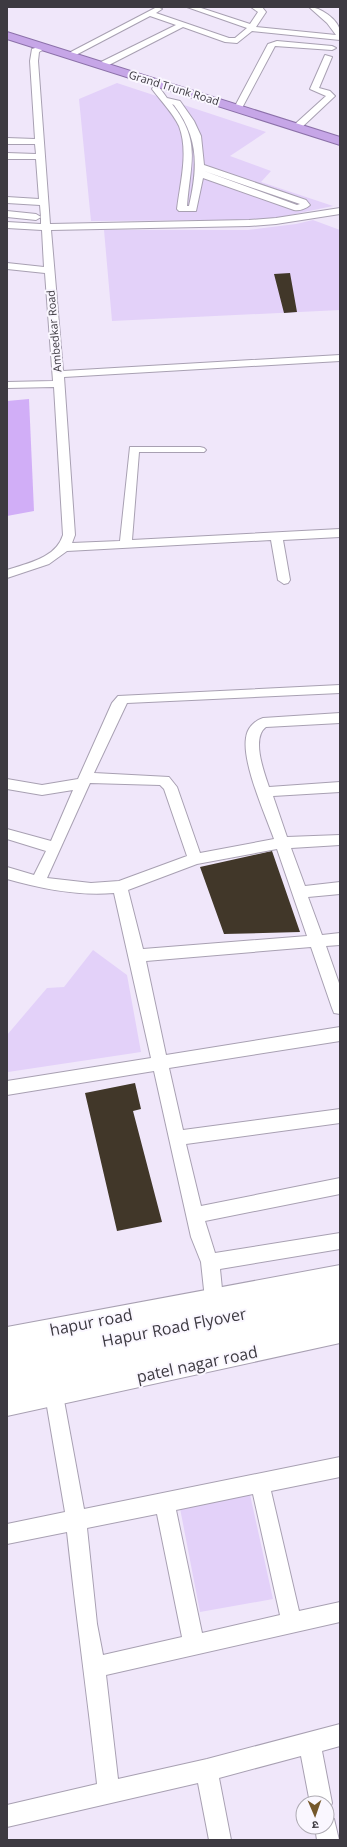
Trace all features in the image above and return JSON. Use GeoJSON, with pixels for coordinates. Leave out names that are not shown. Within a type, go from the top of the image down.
{"type":"FeatureCollection","features":[{"type":"Feature","properties":{"kind":"highway","name":"Grand Trunk Road"},"geometry":{"type":"LineString","coordinates":[[7,35],[40,49],[140,81],[238,108],[340,141]]}},
{"type":"Feature","properties":{"kind":"highway","name":"Grand Trunk Road"},"geometry":{"type":"LineString","coordinates":[[7,42],[69,55],[102,65],[156,89],[340,147]]}},
{"type":"Feature","properties":{"kind":"main road","name":"Hapur Road Flyover"},"geometry":{"type":"LineString","coordinates":[[7,1359],[340,1294]]}},
{"type":"Feature","properties":{"kind":"main road","name":"Hapur Road Flyover"},"geometry":{"type":"LineString","coordinates":[[7,1382],[340,1318]]}},
{"type":"Feature","properties":{"kind":"street"},"geometry":{"type":"LineString","coordinates":[[69,55],[162,7]]}},
{"type":"Feature","properties":{"kind":"street"},"geometry":{"type":"LineString","coordinates":[[191,7],[252,26],[339,34]]}},
{"type":"Feature","properties":{"kind":"street"},"geometry":{"type":"LineString","coordinates":[[149,13],[232,41],[240,40],[252,26],[262,10],[255,7]]}},
{"type":"Feature","properties":{"kind":"street"},"geometry":{"type":"LineString","coordinates":[[313,7],[339,34]]}},
{"type":"Feature","properties":{"kind":"street"},"geometry":{"type":"LineString","coordinates":[[102,65],[183,24]]}},
{"type":"Feature","properties":{"kind":"street"},"geometry":{"type":"LineString","coordinates":[[238,108],[272,44],[277,42],[332,48]]}},
{"type":"Feature","properties":{"kind":"street","name":"Ambedkar Road"},"geometry":{"type":"LineString","coordinates":[[40,49],[34,61],[38,142],[58,379],[69,535],[68,543],[65,547]]}},
{"type":"Feature","properties":{"kind":"street"},"geometry":{"type":"LineString","coordinates":[[297,127],[331,96],[327,93],[314,89],[328,57]]}},
{"type":"Feature","properties":{"kind":"street"},"geometry":{"type":"LineString","coordinates":[[156,89],[182,126],[186,139],[186,164],[182,209],[193,209],[198,170],[197,138],[192,126],[177,103],[165,100]]}},
{"type":"Feature","properties":{"kind":"street"},"geometry":{"type":"LineString","coordinates":[[7,141],[38,142]]}},
{"type":"Feature","properties":{"kind":"street"},"geometry":{"type":"LineString","coordinates":[[7,156],[40,157]]}},
{"type":"Feature","properties":{"kind":"street"},"geometry":{"type":"LineString","coordinates":[[198,170],[303,202],[305,205],[298,208],[198,170]]}},
{"type":"Feature","properties":{"kind":"street"},"geometry":{"type":"LineString","coordinates":[[7,200],[43,202]]}},
{"type":"Feature","properties":{"kind":"street"},"geometry":{"type":"LineString","coordinates":[[7,225],[45,222],[264,222],[340,211]]}},
{"type":"Feature","properties":{"kind":"street"},"geometry":{"type":"LineString","coordinates":[[7,214],[45,222]]}},
{"type":"Feature","properties":{"kind":"street"},"geometry":{"type":"LineString","coordinates":[[7,266],[49,270]]}},
{"type":"Feature","properties":{"kind":"street"},"geometry":{"type":"LineString","coordinates":[[7,386],[58,379],[340,358]]}},
{"type":"Feature","properties":{"kind":"street"},"geometry":{"type":"LineString","coordinates":[[126,544],[134,448],[200,450]]}},
{"type":"Feature","properties":{"kind":"street"},"geometry":{"type":"LineString","coordinates":[[7,574],[48,558],[65,547],[340,533]]}},
{"type":"Feature","properties":{"kind":"street"},"geometry":{"type":"LineString","coordinates":[[276,536],[284,580]]}},
{"type":"Feature","properties":{"kind":"street"},"geometry":{"type":"LineString","coordinates":[[38,882],[55,848],[118,703],[123,699],[340,689]]}},
{"type":"Feature","properties":{"kind":"street"},"geometry":{"type":"LineString","coordinates":[[340,718],[278,722],[258,725],[252,733],[257,771],[298,892],[340,1008]]}},
{"type":"Feature","properties":{"kind":"street"},"geometry":{"type":"LineString","coordinates":[[7,784],[42,790],[84,781],[164,780],[170,787],[195,859]]}},
{"type":"Feature","properties":{"kind":"street"},"geometry":{"type":"LineString","coordinates":[[265,792],[340,787]]}},
{"type":"Feature","properties":{"kind":"street"},"geometry":{"type":"LineString","coordinates":[[7,834],[55,848]]}},
{"type":"Feature","properties":{"kind":"street"},"geometry":{"type":"LineString","coordinates":[[7,873],[38,882],[71,888],[120,887],[195,859],[282,844],[340,840]]}},
{"type":"Feature","properties":{"kind":"street"},"geometry":{"type":"LineString","coordinates":[[120,887],[137,956],[176,1138],[200,1236],[210,1262],[214,1299]]}},
{"type":"Feature","properties":{"kind":"street"},"geometry":{"type":"LineString","coordinates":[[298,892],[340,888]]}},
{"type":"Feature","properties":{"kind":"street"},"geometry":{"type":"LineString","coordinates":[[137,956],[340,939]]}},
{"type":"Feature","properties":{"kind":"street"},"geometry":{"type":"LineString","coordinates":[[7,1088],[340,1034]]}},
{"type":"Feature","properties":{"kind":"street"},"geometry":{"type":"LineString","coordinates":[[176,1138],[340,1116]]}},
{"type":"Feature","properties":{"kind":"street"},"geometry":{"type":"LineString","coordinates":[[195,1215],[340,1186]]}},
{"type":"Feature","properties":{"kind":"street"},"geometry":{"type":"LineString","coordinates":[[210,1262],[340,1241]]}},
{"type":"Feature","properties":{"kind":"street","name":"hapur road"},"geometry":{"type":"LineString","coordinates":[[7,1338],[340,1275]]}},
{"type":"Feature","properties":{"kind":"street","name":"patel nagar road"},"geometry":{"type":"LineString","coordinates":[[7,1405],[340,1333]]}},
{"type":"Feature","properties":{"kind":"street"},"geometry":{"type":"LineString","coordinates":[[54,1395],[76,1520],[87,1624],[94,1667],[109,1793]]}},
{"type":"Feature","properties":{"kind":"street"},"geometry":{"type":"LineString","coordinates":[[7,1534],[340,1467]]}},
{"type":"Feature","properties":{"kind":"street"},"geometry":{"type":"LineString","coordinates":[[260,1484],[292,1623]]}},
{"type":"Feature","properties":{"kind":"street"},"geometry":{"type":"LineString","coordinates":[[164,1502],[194,1645]]}},
{"type":"Feature","properties":{"kind":"street"},"geometry":{"type":"LineString","coordinates":[[94,1667],[340,1612]]}},
{"type":"Feature","properties":{"kind":"street"},"geometry":{"type":"LineString","coordinates":[[7,1816],[207,1770],[340,1735]]}},
{"type":"Feature","properties":{"kind":"street"},"geometry":{"type":"LineString","coordinates":[[309,1742],[319,1795]]}},
{"type":"Feature","properties":{"kind":"street"},"geometry":{"type":"LineString","coordinates":[[207,1770],[220,1840]]}},
{"type":"Feature","properties":{"kind":"shaded area"},"geometry":{"type":"Polygon","coordinates":[[[117,83],[266,132],[230,156],[271,171],[261,182],[333,206],[266,220],[91,221],[79,99],[117,83]]]}},
{"type":"Feature","properties":{"kind":"shaded area"},"geometry":{"type":"Polygon","coordinates":[[[313,220],[340,230],[340,310],[112,321],[104,230],[248,230],[296,224],[313,220]]]}},
{"type":"Feature","properties":{"kind":"shaded area"},"geometry":{"type":"Polygon","coordinates":[[[29,399],[34,511],[7,516],[7,401],[29,399]]]}},
{"type":"Feature","properties":{"kind":"shaded area"},"geometry":{"type":"Polygon","coordinates":[[[93,950],[127,975],[141,1052],[8,1072],[7,1035],[47,988],[64,987],[93,950]]]}},
{"type":"Feature","properties":{"kind":"shaded area"},"geometry":{"type":"Polygon","coordinates":[[[249,1490],[273,1599],[200,1612],[179,1503],[249,1490]]]}},
{"type":"Feature","properties":{"kind":"building"},"geometry":{"type":"Polygon","coordinates":[[[290,273],[297,312],[284,313],[274,274],[290,273]]]}},
{"type":"Feature","properties":{"kind":"building"},"geometry":{"type":"Polygon","coordinates":[[[272,851],[300,932],[224,934],[200,867],[272,851]]]}},
{"type":"Feature","properties":{"kind":"building"},"geometry":{"type":"Polygon","coordinates":[[[135,1083],[141,1109],[133,1111],[162,1222],[117,1231],[85,1093],[135,1083]]]}}]}
